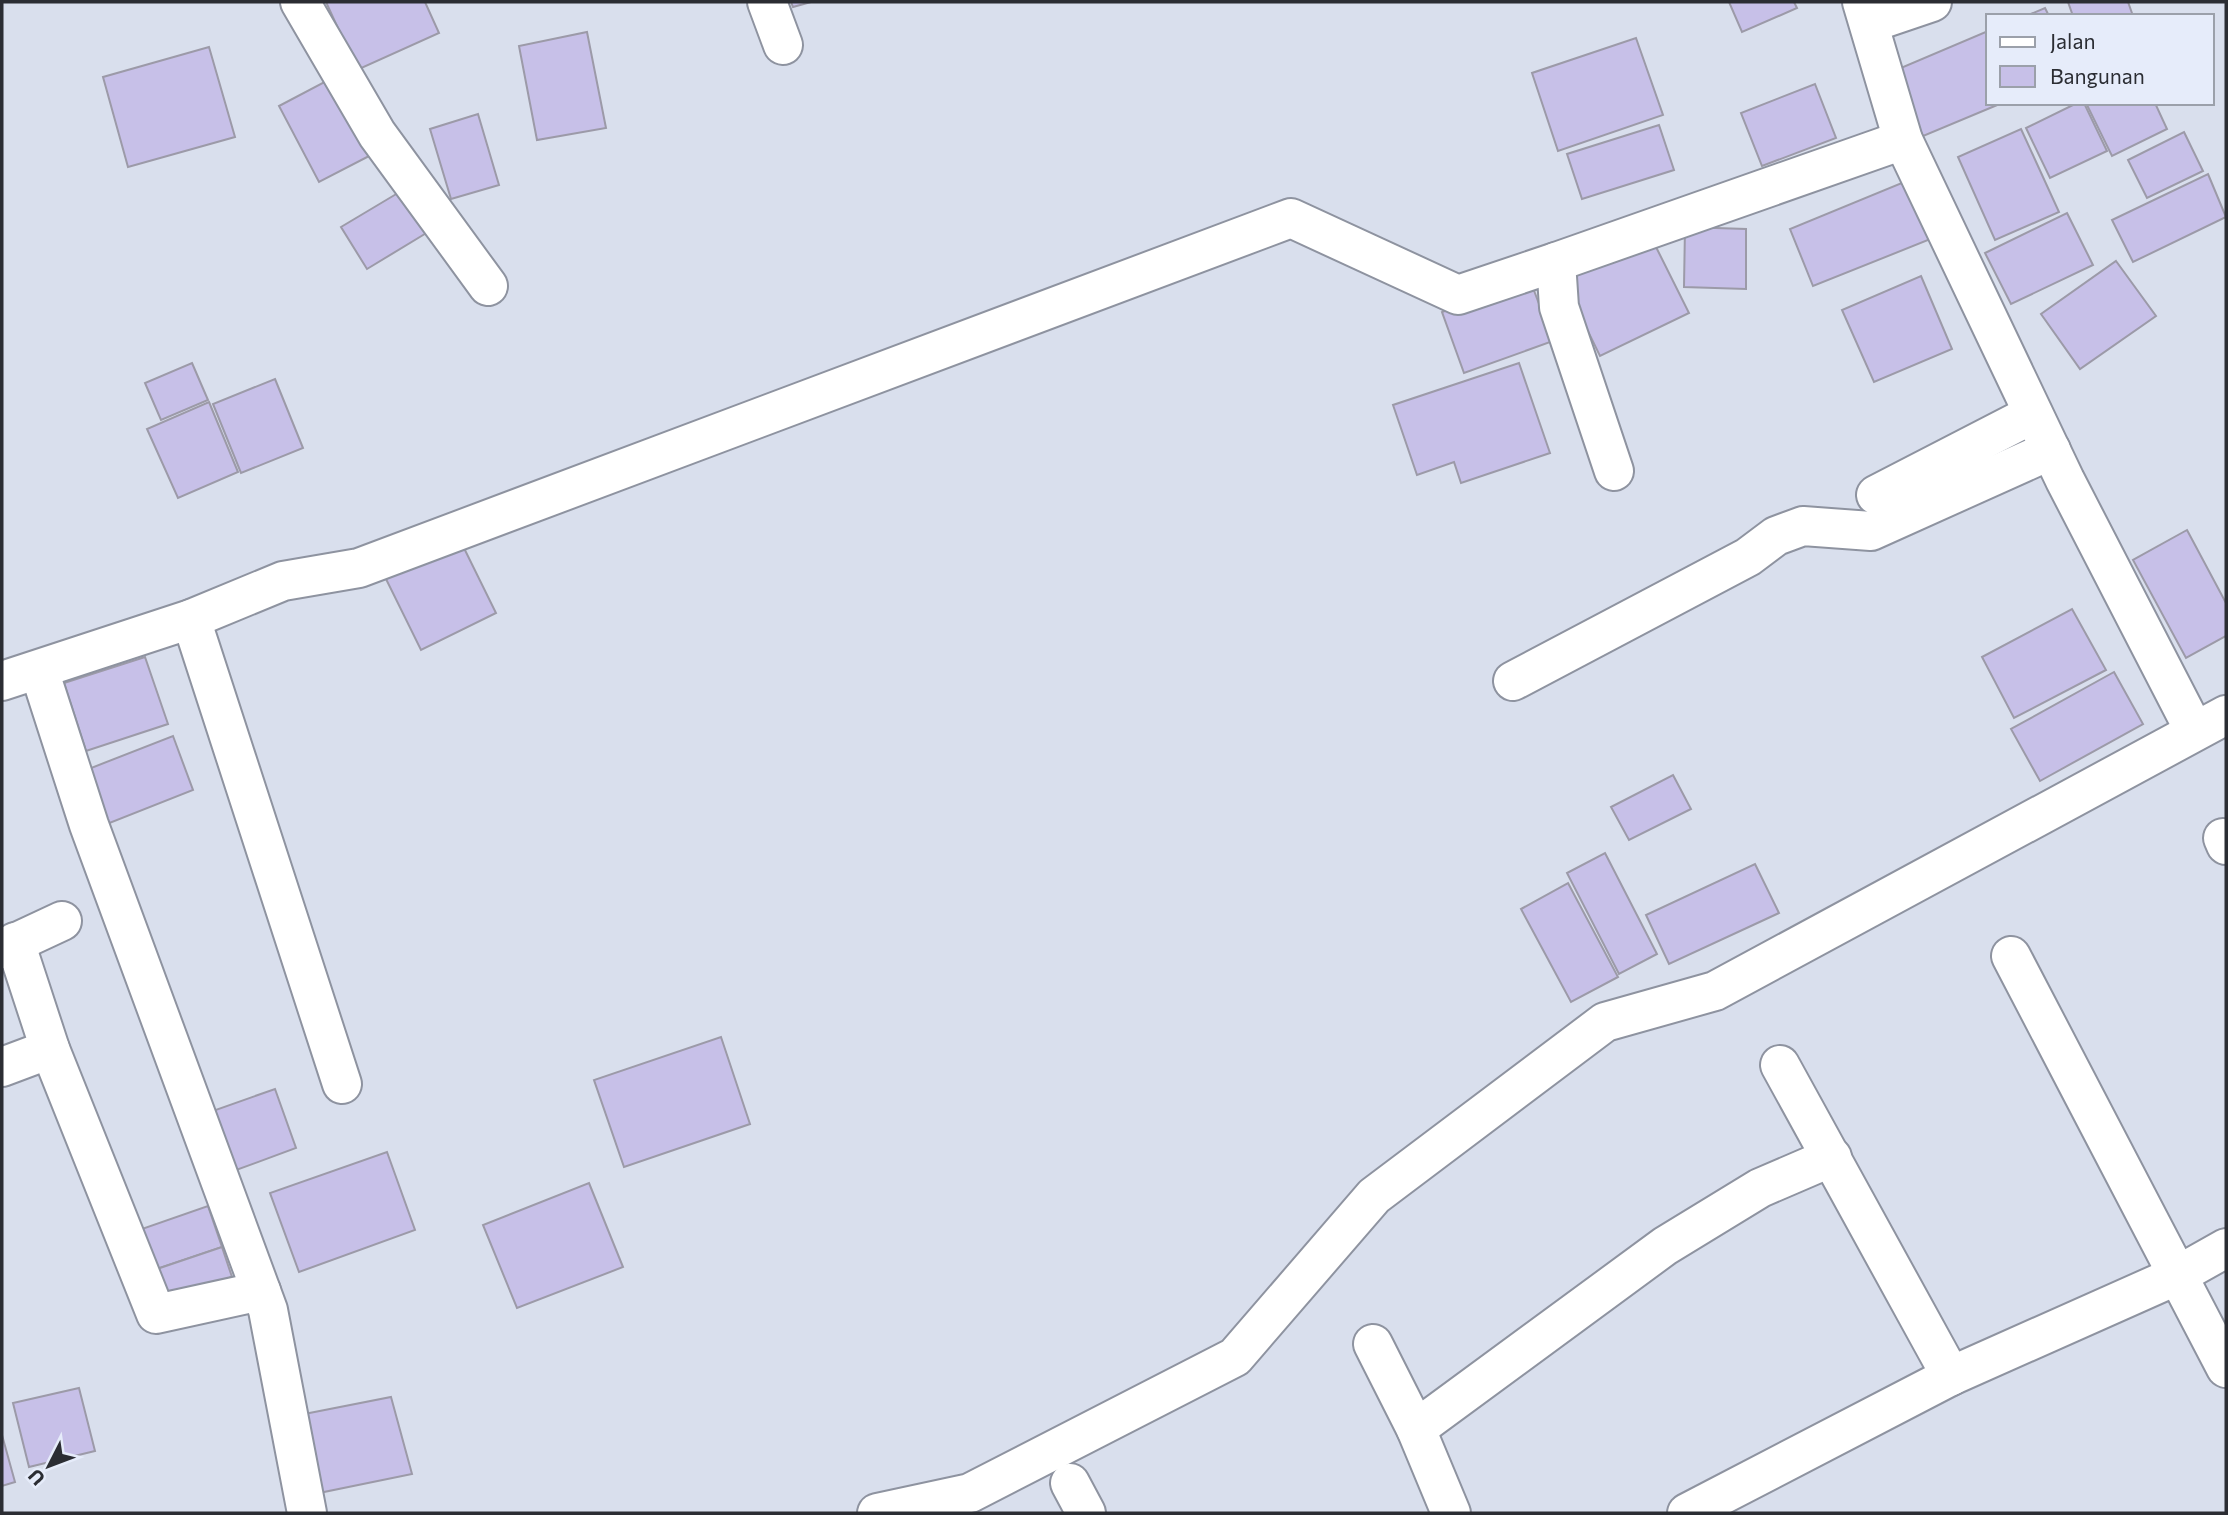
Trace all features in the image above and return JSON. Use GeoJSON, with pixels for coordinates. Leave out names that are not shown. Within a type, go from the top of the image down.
{"type":"FeatureCollection","features":[{"type":"Feature","properties":{"kind":"street"},"geometry":{"type":"LineString","coordinates":[[300,2],[377,134],[488,286]]}},
{"type":"Feature","properties":{"kind":"street"},"geometry":{"type":"LineString","coordinates":[[767,2],[783,45]]}},
{"type":"Feature","properties":{"kind":"street"},"geometry":{"type":"LineString","coordinates":[[877,1513],[970,1493],[1235,1357],[1374,1196],[1605,1022],[1715,991],[2210,723],[2050,450],[1903,140],[1866,13],[1932,2]]}},
{"type":"Feature","properties":{"kind":"street"},"geometry":{"type":"LineString","coordinates":[[2,681],[191,619],[283,581],[359,568],[1292,218],[1458,295],[1903,140]]}},
{"type":"Feature","properties":{"kind":"street"},"geometry":{"type":"LineString","coordinates":[[1556,262],[1559,307],[1614,471]]}},
{"type":"Feature","properties":{"kind":"street"},"geometry":{"type":"LineString","coordinates":[[1876,495],[2033,414]]}},
{"type":"Feature","properties":{"kind":"street"},"geometry":{"type":"LineString","coordinates":[[1513,681],[1748,557],[1776,536],[1803,526],[1871,531],[2050,450]]}},
{"type":"Feature","properties":{"kind":"street"},"geometry":{"type":"LineString","coordinates":[[191,619],[342,1084]]}},
{"type":"Feature","properties":{"kind":"street"},"geometry":{"type":"LineString","coordinates":[[39,670],[89,825],[268,1310],[307,1513]]}},
{"type":"Feature","properties":{"kind":"street"},"geometry":{"type":"LineString","coordinates":[[62,921],[8,945],[156,1314],[261,1290]]}},
{"type":"Feature","properties":{"kind":"street"},"geometry":{"type":"LineString","coordinates":[[2011,956],[2226,1368]]}},
{"type":"Feature","properties":{"kind":"street"},"geometry":{"type":"LineString","coordinates":[[2,1067],[50,1049]]}},
{"type":"Feature","properties":{"kind":"street"},"geometry":{"type":"LineString","coordinates":[[1780,1065],[1951,1377]]}},
{"type":"Feature","properties":{"kind":"street"},"geometry":{"type":"LineString","coordinates":[[1416,1429],[1665,1246],[1760,1188],[1832,1157]]}},
{"type":"Feature","properties":{"kind":"street"},"geometry":{"type":"LineString","coordinates":[[1687,1513],[1951,1377],[2178,1275],[2226,1248]]}},
{"type":"Feature","properties":{"kind":"street"},"geometry":{"type":"LineString","coordinates":[[1373,1344],[1416,1429],[1451,1513]]}},
{"type":"Feature","properties":{"kind":"building"},"geometry":{"type":"Polygon","coordinates":[[[326,2],[425,2],[439,33],[357,70],[326,2]]]}},
{"type":"Feature","properties":{"kind":"building"},"geometry":{"type":"Polygon","coordinates":[[[791,2],[811,2],[793,7],[791,2]]]}},
{"type":"Feature","properties":{"kind":"building"},"geometry":{"type":"Polygon","coordinates":[[[1729,2],[1794,2],[1797,8],[1742,32],[1729,2]]]}},
{"type":"Feature","properties":{"kind":"building"},"geometry":{"type":"Polygon","coordinates":[[[2068,2],[2128,2],[2132,14],[2072,14],[2068,2]]]}},
{"type":"Feature","properties":{"kind":"building"},"geometry":{"type":"Polygon","coordinates":[[[2045,8],[2048,14],[2031,14],[2045,8]]]}},
{"type":"Feature","properties":{"kind":"building"},"geometry":{"type":"Polygon","coordinates":[[[587,32],[606,128],[537,140],[519,46],[587,32]]]}},
{"type":"Feature","properties":{"kind":"building"},"geometry":{"type":"Polygon","coordinates":[[[1986,32],[1986,105],[1997,105],[1916,139],[1889,73],[1986,32]]]}},
{"type":"Feature","properties":{"kind":"building"},"geometry":{"type":"Polygon","coordinates":[[[1636,38],[1663,115],[1558,151],[1532,73],[1636,38]]]}},
{"type":"Feature","properties":{"kind":"building"},"geometry":{"type":"Polygon","coordinates":[[[209,47],[235,137],[128,167],[103,77],[209,47]]]}},
{"type":"Feature","properties":{"kind":"building"},"geometry":{"type":"Polygon","coordinates":[[[332,78],[373,154],[319,182],[279,106],[332,78]]]}},
{"type":"Feature","properties":{"kind":"building"},"geometry":{"type":"Polygon","coordinates":[[[1815,84],[1836,138],[1762,166],[1741,113],[1815,84]]]}},
{"type":"Feature","properties":{"kind":"building"},"geometry":{"type":"Polygon","coordinates":[[[2073,105],[2085,105],[2107,151],[2050,178],[2026,128],[2073,105]]]}},
{"type":"Feature","properties":{"kind":"building"},"geometry":{"type":"Polygon","coordinates":[[[2087,105],[2156,105],[2167,129],[2112,156],[2087,105]]]}},
{"type":"Feature","properties":{"kind":"building"},"geometry":{"type":"Polygon","coordinates":[[[478,114],[499,185],[451,199],[430,129],[478,114]]]}},
{"type":"Feature","properties":{"kind":"building"},"geometry":{"type":"Polygon","coordinates":[[[1659,125],[1674,170],[1582,199],[1567,154],[1659,125]]]}},
{"type":"Feature","properties":{"kind":"building"},"geometry":{"type":"Polygon","coordinates":[[[2021,129],[2059,212],[1995,240],[1958,157],[2021,129]]]}},
{"type":"Feature","properties":{"kind":"building"},"geometry":{"type":"Polygon","coordinates":[[[2184,132],[2203,171],[2147,198],[2128,160],[2184,132]]]}},
{"type":"Feature","properties":{"kind":"building"},"geometry":{"type":"Polygon","coordinates":[[[2208,174],[2226,217],[2133,262],[2112,220],[2208,174]]]}},
{"type":"Feature","properties":{"kind":"building"},"geometry":{"type":"Polygon","coordinates":[[[1909,180],[1933,238],[1813,286],[1790,229],[1909,180]]]}},
{"type":"Feature","properties":{"kind":"building"},"geometry":{"type":"Polygon","coordinates":[[[408,187],[433,229],[367,269],[341,227],[408,187]]]}},
{"type":"Feature","properties":{"kind":"building"},"geometry":{"type":"Polygon","coordinates":[[[2067,213],[2093,265],[2011,304],[1985,253],[2067,213]]]}},
{"type":"Feature","properties":{"kind":"building"},"geometry":{"type":"Polygon","coordinates":[[[1685,227],[1746,229],[1746,289],[1684,287],[1685,227]]]}},
{"type":"Feature","properties":{"kind":"building"},"geometry":{"type":"Polygon","coordinates":[[[1651,237],[1689,313],[1600,356],[1563,280],[1651,237]]]}},
{"type":"Feature","properties":{"kind":"building"},"geometry":{"type":"Polygon","coordinates":[[[2116,261],[2156,316],[2080,369],[2041,314],[2116,261]]]}},
{"type":"Feature","properties":{"kind":"building"},"geometry":{"type":"Polygon","coordinates":[[[1921,276],[1952,349],[1874,382],[1842,310],[1921,276]]]}},
{"type":"Feature","properties":{"kind":"building"},"geometry":{"type":"Polygon","coordinates":[[[1530,280],[1553,341],[1464,373],[1442,312],[1530,280]]]}},
{"type":"Feature","properties":{"kind":"building"},"geometry":{"type":"Polygon","coordinates":[[[192,363],[208,400],[161,420],[145,383],[192,363]]]}},
{"type":"Feature","properties":{"kind":"building"},"geometry":{"type":"Polygon","coordinates":[[[1519,363],[1550,453],[1461,483],[1454,462],[1417,475],[1393,405],[1519,363]]]}},
{"type":"Feature","properties":{"kind":"building"},"geometry":{"type":"Polygon","coordinates":[[[275,379],[303,448],[241,473],[213,404],[275,379]]]}},
{"type":"Feature","properties":{"kind":"building"},"geometry":{"type":"Polygon","coordinates":[[[209,402],[238,472],[178,498],[147,429],[209,402]]]}},
{"type":"Feature","properties":{"kind":"building"},"geometry":{"type":"Polygon","coordinates":[[[2187,530],[2226,603],[2226,636],[2186,658],[2133,560],[2187,530]]]}},
{"type":"Feature","properties":{"kind":"building"},"geometry":{"type":"Polygon","coordinates":[[[460,540],[496,613],[421,650],[385,577],[460,540]]]}},
{"type":"Feature","properties":{"kind":"building"},"geometry":{"type":"Polygon","coordinates":[[[2072,609],[2106,670],[2014,718],[1982,657],[2072,609]]]}},
{"type":"Feature","properties":{"kind":"building"},"geometry":{"type":"Polygon","coordinates":[[[145,657],[168,724],[86,751],[64,683],[145,657]]]}},
{"type":"Feature","properties":{"kind":"building"},"geometry":{"type":"Polygon","coordinates":[[[2114,672],[2143,724],[2040,781],[2011,729],[2114,672]]]}},
{"type":"Feature","properties":{"kind":"building"},"geometry":{"type":"Polygon","coordinates":[[[173,736],[193,790],[107,824],[86,770],[173,736]]]}},
{"type":"Feature","properties":{"kind":"building"},"geometry":{"type":"Polygon","coordinates":[[[1673,775],[1691,809],[1629,840],[1611,807],[1673,775]]]}},
{"type":"Feature","properties":{"kind":"building"},"geometry":{"type":"Polygon","coordinates":[[[1605,853],[1657,954],[1619,974],[1567,873],[1605,853]]]}},
{"type":"Feature","properties":{"kind":"building"},"geometry":{"type":"Polygon","coordinates":[[[1755,864],[1779,913],[1669,964],[1646,915],[1755,864]]]}},
{"type":"Feature","properties":{"kind":"building"},"geometry":{"type":"Polygon","coordinates":[[[1568,883],[1618,977],[1571,1002],[1521,909],[1568,883]]]}},
{"type":"Feature","properties":{"kind":"building"},"geometry":{"type":"Polygon","coordinates":[[[721,1037],[750,1124],[624,1167],[594,1080],[721,1037]]]}},
{"type":"Feature","properties":{"kind":"building"},"geometry":{"type":"Polygon","coordinates":[[[275,1089],[296,1148],[228,1173],[207,1113],[275,1089]]]}},
{"type":"Feature","properties":{"kind":"building"},"geometry":{"type":"Polygon","coordinates":[[[387,1152],[415,1230],[299,1272],[270,1193],[387,1152]]]}},
{"type":"Feature","properties":{"kind":"building"},"geometry":{"type":"Polygon","coordinates":[[[589,1183],[623,1267],[517,1308],[483,1225],[589,1183]]]}},
{"type":"Feature","properties":{"kind":"building"},"geometry":{"type":"Polygon","coordinates":[[[208,1206],[222,1247],[151,1271],[136,1231],[208,1206]]]}},
{"type":"Feature","properties":{"kind":"building"},"geometry":{"type":"Polygon","coordinates":[[[222,1247],[232,1277],[161,1300],[151,1271],[222,1247]]]}},
{"type":"Feature","properties":{"kind":"building"},"geometry":{"type":"Polygon","coordinates":[[[79,1388],[95,1451],[29,1467],[13,1403],[79,1388]]]}},
{"type":"Feature","properties":{"kind":"building"},"geometry":{"type":"Polygon","coordinates":[[[391,1397],[412,1474],[314,1494],[289,1417],[391,1397]]]}},
{"type":"Feature","properties":{"kind":"building"},"geometry":{"type":"Polygon","coordinates":[[[2,1435],[15,1482],[2,1486],[2,1435]]]}}]}
